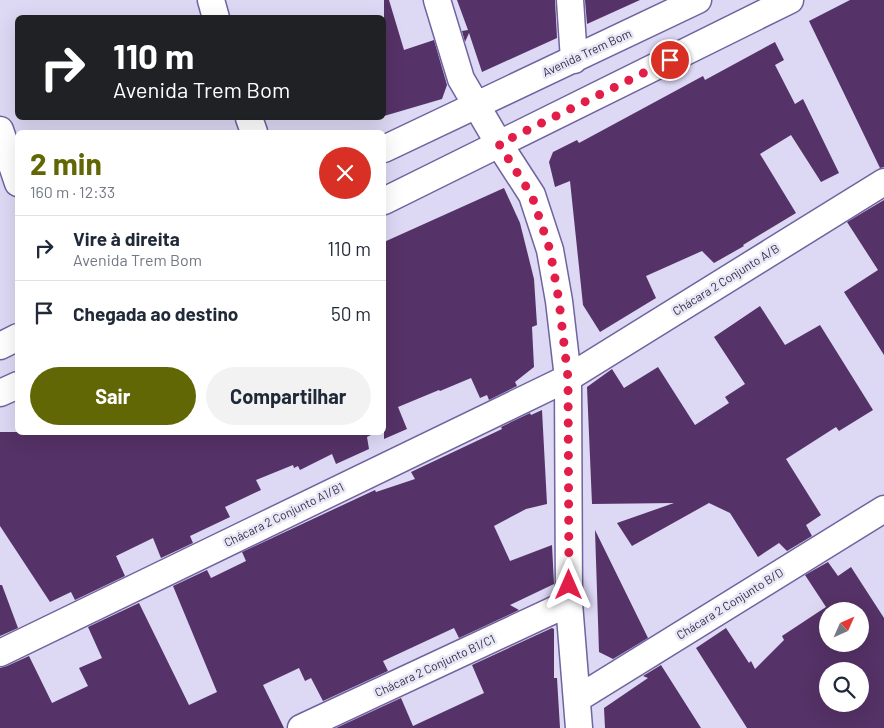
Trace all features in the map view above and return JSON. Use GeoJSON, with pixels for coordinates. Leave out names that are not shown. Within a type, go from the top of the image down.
{"type":"FeatureCollection","features":[{"type":"Feature","properties":{"kind":"street"},"geometry":{"type":"LineString","coordinates":[[211,0],[215,15]]}},
{"type":"Feature","properties":{"kind":"street"},"geometry":{"type":"LineString","coordinates":[[437,0],[461,79],[532,196],[550,250],[559,301],[568,378],[569,603],[579,728]]}},
{"type":"Feature","properties":{"kind":"street"},"geometry":{"type":"LineString","coordinates":[[570,0],[574,60]]}},
{"type":"Feature","properties":{"kind":"street","name":"Avenida Trem Bom"},"geometry":{"type":"LineString","coordinates":[[386,149],[698,0]]}},
{"type":"Feature","properties":{"kind":"street"},"geometry":{"type":"LineString","coordinates":[[386,201],[790,0]]}},
{"type":"Feature","properties":{"kind":"street"},"geometry":{"type":"LineString","coordinates":[[0,130],[15,174]]}},
{"type":"Feature","properties":{"kind":"street","name":"Chácara 2 Conjunto A/B"},"geometry":{"type":"LineString","coordinates":[[568,378],[884,182]]}},
{"type":"Feature","properties":{"kind":"street"},"geometry":{"type":"LineString","coordinates":[[0,346],[15,338]]}},
{"type":"Feature","properties":{"kind":"street","name":"Chácara 2 Conjunto A1/B1"},"geometry":{"type":"LineString","coordinates":[[0,653],[568,378]]}},
{"type":"Feature","properties":{"kind":"street"},"geometry":{"type":"LineString","coordinates":[[0,393],[15,386]]}},
{"type":"Feature","properties":{"kind":"street","name":"Chácara 2 Conjunto B/D"},"geometry":{"type":"LineString","coordinates":[[577,699],[884,509]]}},
{"type":"Feature","properties":{"kind":"street","name":"Chácara 2 Conjunto B1/C1"},"geometry":{"type":"LineString","coordinates":[[301,728],[569,603]]}},
{"type":"Feature","properties":{"kind":"building"},"geometry":{"type":"Polygon","coordinates":[[[384,0],[389,0],[404,50],[434,40],[447,85],[442,99],[386,115],[386,15],[384,15],[384,0]]]}},
{"type":"Feature","properties":{"kind":"building"},"geometry":{"type":"Polygon","coordinates":[[[457,0],[555,0],[557,38],[482,72],[469,33],[465,42],[462,31],[468,30],[457,0]]]}},
{"type":"Feature","properties":{"kind":"building"},"geometry":{"type":"Polygon","coordinates":[[[585,0],[640,0],[587,24],[585,0]]]}},
{"type":"Feature","properties":{"kind":"building"},"geometry":{"type":"Polygon","coordinates":[[[850,0],[884,0],[884,167],[880,168],[809,21],[850,0]]]}},
{"type":"Feature","properties":{"kind":"building"},"geometry":{"type":"Polygon","coordinates":[[[775,42],[784,60],[775,65],[795,104],[803,99],[839,173],[821,182],[791,135],[760,154],[796,213],[714,263],[702,251],[646,276],[656,298],[600,332],[583,305],[570,181],[555,187],[549,162],[553,152],[577,140],[579,143],[703,76],[705,80],[775,42]]]}},
{"type":"Feature","properties":{"kind":"building"},"geometry":{"type":"Polygon","coordinates":[[[504,188],[520,223],[534,279],[537,325],[532,327],[534,367],[515,382],[517,386],[489,400],[487,395],[480,398],[471,378],[439,390],[398,407],[407,429],[384,439],[384,435],[386,435],[386,241],[504,188]]]}},
{"type":"Feature","properties":{"kind":"building"},"geometry":{"type":"Polygon","coordinates":[[[884,200],[884,355],[844,292],[878,270],[847,222],[884,200]]]}},
{"type":"Feature","properties":{"kind":"building"},"geometry":{"type":"Polygon","coordinates":[[[760,306],[785,345],[820,325],[873,410],[839,431],[836,427],[786,459],[821,515],[806,525],[812,536],[787,551],[779,543],[758,557],[730,513],[709,503],[632,546],[617,523],[674,503],[592,504],[587,387],[612,369],[624,388],[658,367],[695,425],[729,403],[725,397],[745,384],[714,337],[760,306]]]}},
{"type":"Feature","properties":{"kind":"building"},"geometry":{"type":"Polygon","coordinates":[[[542,410],[547,504],[526,509],[494,526],[510,561],[552,545],[554,584],[510,605],[519,610],[459,638],[454,628],[383,661],[388,671],[323,701],[311,678],[305,681],[299,668],[263,685],[284,728],[0,728],[0,668],[29,656],[52,703],[88,686],[79,668],[102,658],[88,627],[139,603],[189,705],[217,692],[173,586],[207,570],[211,578],[246,561],[242,552],[375,490],[376,492],[415,479],[411,472],[502,429],[501,427],[530,413],[531,415],[542,410]]]}},
{"type":"Feature","properties":{"kind":"building"},"geometry":{"type":"Polygon","coordinates":[[[0,432],[15,432],[15,435],[371,435],[367,437],[369,449],[336,464],[332,454],[300,470],[298,466],[294,468],[293,465],[256,480],[261,490],[225,507],[230,517],[190,536],[193,543],[161,558],[153,538],[116,556],[125,576],[75,600],[71,592],[50,602],[0,526],[0,432]]]}},
{"type":"Feature","properties":{"kind":"building"},"geometry":{"type":"Polygon","coordinates":[[[595,530],[648,638],[613,659],[599,652],[595,530]]]}},
{"type":"Feature","properties":{"kind":"building"},"geometry":{"type":"Polygon","coordinates":[[[828,562],[838,576],[851,567],[884,618],[884,728],[747,728],[696,648],[726,628],[755,669],[784,640],[782,636],[819,612],[819,652],[869,652],[869,602],[823,602],[805,575],[828,562]]]}},
{"type":"Feature","properties":{"kind":"building"},"geometry":{"type":"Polygon","coordinates":[[[0,585],[2,585],[18,628],[0,636],[0,585]]]}},
{"type":"Feature","properties":{"kind":"building"},"geometry":{"type":"Polygon","coordinates":[[[552,628],[554,629],[554,678],[557,678],[560,728],[336,728],[401,698],[413,726],[484,693],[472,665],[552,628]]]}},
{"type":"Feature","properties":{"kind":"building"},"geometry":{"type":"Polygon","coordinates":[[[661,665],[701,728],[605,728],[604,708],[648,678],[643,676],[661,665]]]}},
{"type":"Feature","properties":{"kind":"route"},"geometry":{"type":"LineString","coordinates":[[569,585],[568,378],[559,301],[550,250],[532,196],[499,144],[670,60]]}}]}
